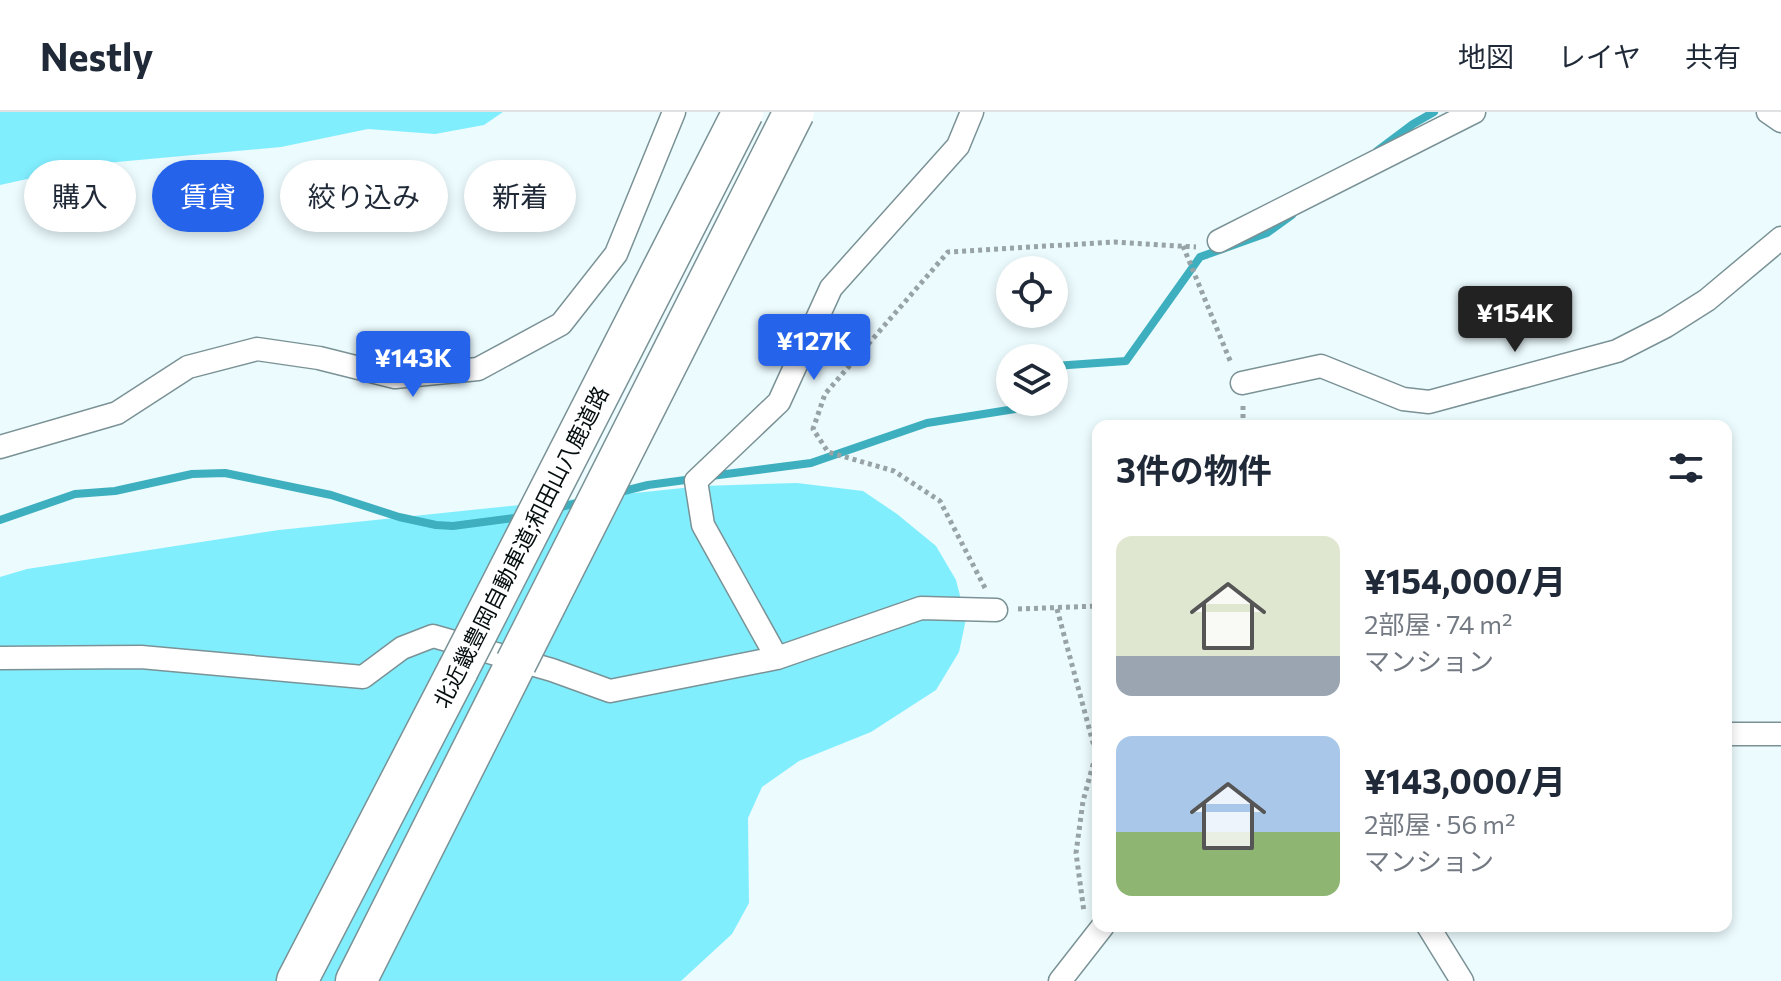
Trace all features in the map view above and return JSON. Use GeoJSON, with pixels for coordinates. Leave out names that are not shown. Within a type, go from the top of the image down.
{"type":"FeatureCollection","features":[{"type":"Feature","properties":{"kind":"highway","name":"北近畿豊岡自動車道;和田山八鹿道路"},"geometry":{"type":"LineString","coordinates":[[297,981],[743,112]]}},
{"type":"Feature","properties":{"kind":"highway"},"geometry":{"type":"LineString","coordinates":[[356,981],[794,112]]}},
{"type":"Feature","properties":{"kind":"street"},"geometry":{"type":"LineString","coordinates":[[0,447],[117,413],[188,367],[257,349],[319,358],[395,377],[478,369],[561,324],[616,254],[674,112]]}},
{"type":"Feature","properties":{"kind":"street"},"geometry":{"type":"LineString","coordinates":[[777,658],[703,525],[696,481],[779,402],[831,288],[958,146],[972,112]]}},
{"type":"Feature","properties":{"kind":"street"},"geometry":{"type":"LineString","coordinates":[[1219,241],[1474,112]]}},
{"type":"Feature","properties":{"kind":"street"},"geometry":{"type":"LineString","coordinates":[[1768,112],[1781,121]]}},
{"type":"Feature","properties":{"kind":"street"},"geometry":{"type":"LineString","coordinates":[[1242,383],[1321,366],[1403,399],[1429,402],[1617,351],[1666,326],[1707,300],[1781,238]]}},
{"type":"Feature","properties":{"kind":"street"},"geometry":{"type":"LineString","coordinates":[[0,658],[141,657],[363,677],[402,648],[433,636],[552,670],[610,691],[777,658],[921,608],[996,610]]}},
{"type":"Feature","properties":{"kind":"street"},"geometry":{"type":"LineString","coordinates":[[1732,734],[1781,734]]}},
{"type":"Feature","properties":{"kind":"street"},"geometry":{"type":"LineString","coordinates":[[1432,932],[1462,981]]}},
{"type":"Feature","properties":{"kind":"street"},"geometry":{"type":"LineString","coordinates":[[1060,981],[1095,935]]}},
{"type":"Feature","properties":{"kind":"path"},"geometry":{"type":"LineString","coordinates":[[1092,606],[996,610],[967,548],[940,501],[894,471],[828,452],[813,429],[825,394],[948,252],[1114,242],[1183,246],[1218,335],[1242,383]]}},
{"type":"Feature","properties":{"kind":"path"},"geometry":{"type":"LineString","coordinates":[[1057,609],[1092,739]]}},
{"type":"Feature","properties":{"kind":"path"},"geometry":{"type":"LineString","coordinates":[[1092,768],[1083,801],[1076,853],[1092,922]]}},
{"type":"Feature","properties":{"kind":"shaded area"},"geometry":{"type":"Polygon","coordinates":[[[0,112],[503,112],[484,125],[435,134],[368,129],[281,147],[136,160],[24,160],[24,180],[0,185],[0,112]]]}},
{"type":"Feature","properties":{"kind":"shaded area"},"geometry":{"type":"Polygon","coordinates":[[[797,483],[863,491],[936,546],[956,580],[966,619],[959,652],[936,690],[871,732],[799,761],[762,787],[748,818],[749,903],[732,934],[681,981],[0,981],[0,577],[27,569],[279,530],[702,486],[797,483]]]}},
{"type":"Feature","properties":{"kind":"waterway"},"geometry":{"type":"LineString","coordinates":[[1377,151],[1434,112]]}},
{"type":"Feature","properties":{"kind":"waterway"},"geometry":{"type":"LineString","coordinates":[[1068,365],[1126,361],[1200,257],[1267,233],[1292,215]]}},
{"type":"Feature","properties":{"kind":"waterway"},"geometry":{"type":"LineString","coordinates":[[711,476],[811,463],[927,423],[996,412]]}},
{"type":"Feature","properties":{"kind":"waterway"},"geometry":{"type":"LineString","coordinates":[[0,520],[75,494],[115,491],[192,474],[225,473],[331,495],[399,517],[436,525],[453,526],[522,517]]}},
{"type":"Feature","properties":{"kind":"waterway"},"geometry":{"type":"LineString","coordinates":[[616,493],[693,479]]}},
{"type":"Feature","properties":{"kind":"waterway"},"geometry":{"type":"LineString","coordinates":[[554,509],[584,501]]}}]}
